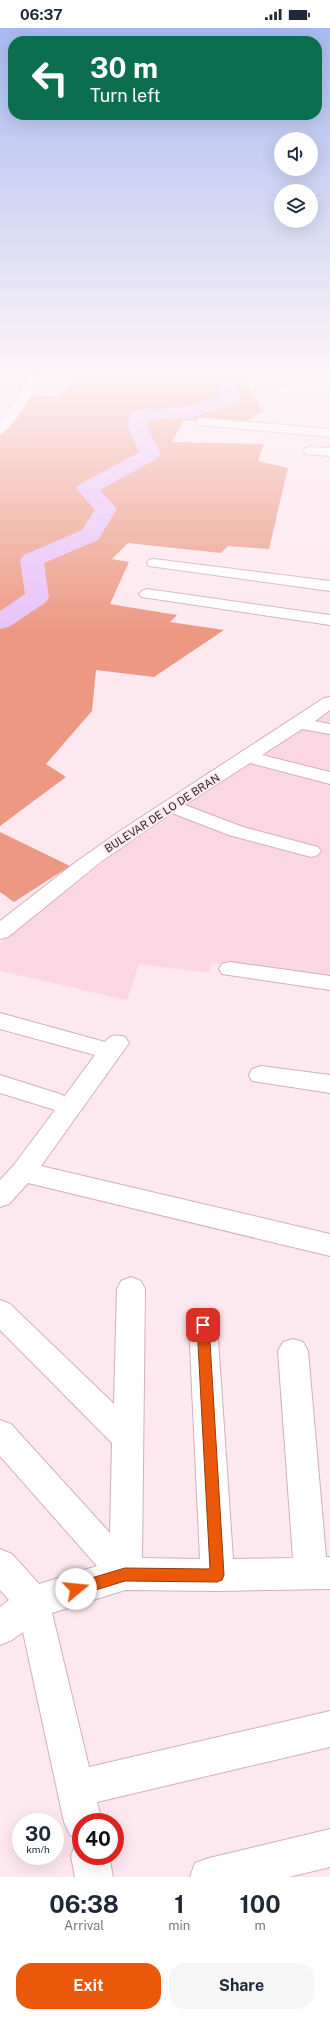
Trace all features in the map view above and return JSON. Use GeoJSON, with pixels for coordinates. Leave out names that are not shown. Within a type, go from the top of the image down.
{"type":"FeatureCollection","features":[{"type":"Feature","properties":{"kind":"street"},"geometry":{"type":"LineString","coordinates":[[154,563],[330,586]]}},
{"type":"Feature","properties":{"kind":"street"},"geometry":{"type":"LineString","coordinates":[[147,594],[330,620]]}},
{"type":"Feature","properties":{"kind":"street","name":"BULEVAR DE LO DE BRAN"},"geometry":{"type":"LineString","coordinates":[[0,932],[96,857],[170,806],[300,723],[330,702]]}},
{"type":"Feature","properties":{"kind":"street"},"geometry":{"type":"LineString","coordinates":[[300,723],[330,729]]}},
{"type":"Feature","properties":{"kind":"street"},"geometry":{"type":"LineString","coordinates":[[247,757],[330,778]]}},
{"type":"Feature","properties":{"kind":"street"},"geometry":{"type":"LineString","coordinates":[[170,806],[236,831],[311,851]]}},
{"type":"Feature","properties":{"kind":"street"},"geometry":{"type":"LineString","coordinates":[[230,969],[330,983]]}},
{"type":"Feature","properties":{"kind":"street"},"geometry":{"type":"LineString","coordinates":[[0,1021],[108,1046],[22,1172],[0,1197]]}},
{"type":"Feature","properties":{"kind":"street"},"geometry":{"type":"LineString","coordinates":[[261,1075],[330,1084]]}},
{"type":"Feature","properties":{"kind":"street"},"geometry":{"type":"LineString","coordinates":[[0,1084],[54,1101]]}},
{"type":"Feature","properties":{"kind":"street"},"geometry":{"type":"LineString","coordinates":[[22,1172],[330,1245]]}},
{"type":"Feature","properties":{"kind":"street"},"geometry":{"type":"LineString","coordinates":[[125,1574],[131,1289]]}},
{"type":"Feature","properties":{"kind":"street"},"geometry":{"type":"LineString","coordinates":[[0,1312],[127,1436]]}},
{"type":"Feature","properties":{"kind":"street"},"geometry":{"type":"LineString","coordinates":[[203,1325],[217,1575]]}},
{"type":"Feature","properties":{"kind":"street"},"geometry":{"type":"LineString","coordinates":[[0,1628],[33,1602],[125,1574],[217,1575],[320,1573],[293,1350]]}},
{"type":"Feature","properties":{"kind":"street"},"geometry":{"type":"LineString","coordinates":[[0,1434],[125,1574]]}},
{"type":"Feature","properties":{"kind":"street"},"geometry":{"type":"LineString","coordinates":[[0,1565],[33,1602],[81,1813]]}},
{"type":"Feature","properties":{"kind":"street"},"geometry":{"type":"LineString","coordinates":[[76,1788],[330,1728]]}},
{"type":"Feature","properties":{"kind":"street"},"geometry":{"type":"LineString","coordinates":[[208,1877],[330,1848]]}},
{"type":"Feature","properties":{"kind":"shaded area"},"geometry":{"type":"Polygon","coordinates":[[[0,462],[264,462],[288,468],[269,549],[228,546],[221,553],[128,543],[112,559],[129,562],[110,604],[177,615],[170,622],[224,630],[154,677],[96,670],[92,711],[46,764],[66,777],[0,826],[0,462]]]}},
{"type":"Feature","properties":{"kind":"shaded area"},"geometry":{"type":"Polygon","coordinates":[[[330,710],[330,977],[212,963],[209,973],[139,964],[127,1000],[0,971],[0,943],[113,855],[330,710]]]}},
{"type":"Feature","properties":{"kind":"shaded area"},"geometry":{"type":"Polygon","coordinates":[[[0,832],[70,866],[14,902],[0,892],[0,832]]]}},
{"type":"Feature","properties":{"kind":"waterway"},"geometry":{"type":"LineString","coordinates":[[0,622],[37,597],[32,560],[90,535],[106,509],[87,488],[135,462]]}},
{"type":"Feature","properties":{"kind":"route"},"geometry":{"type":"LineString","coordinates":[[76,1589],[125,1574],[217,1575],[203,1325]]}}]}
